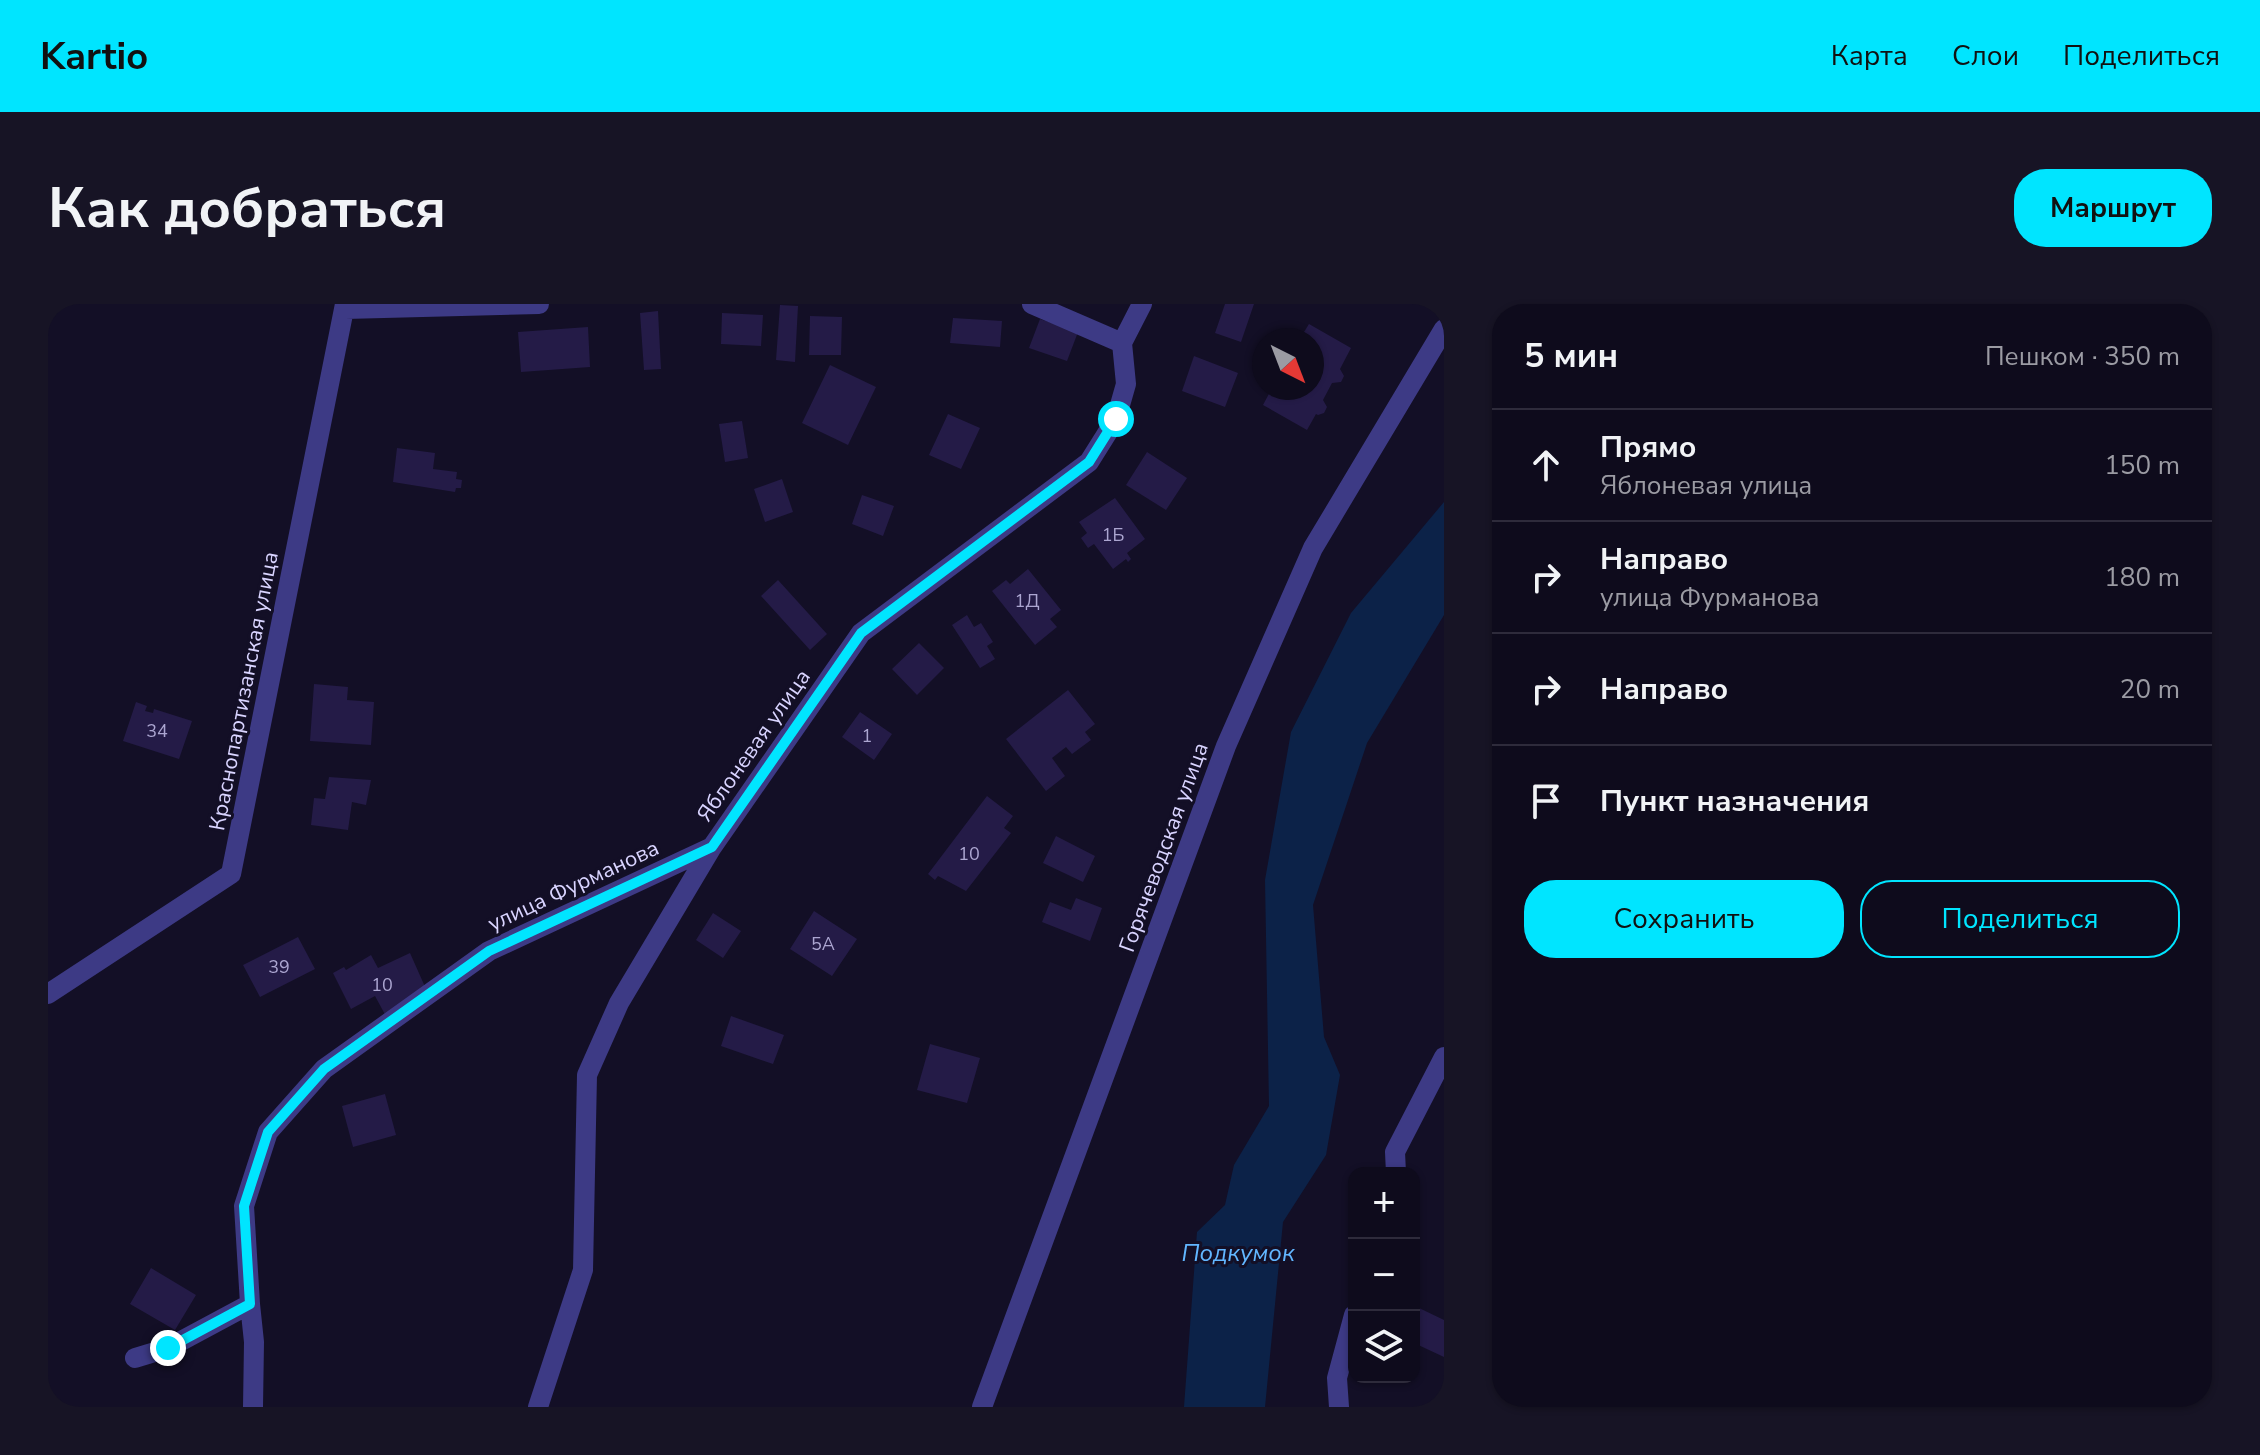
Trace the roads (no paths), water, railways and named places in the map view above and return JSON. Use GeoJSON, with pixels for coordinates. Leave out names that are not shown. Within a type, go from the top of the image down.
{"type":"FeatureCollection","features":[{"type":"Feature","properties":{"kind":"street"},"geometry":{"type":"LineString","coordinates":[[345,306],[539,304]]}},
{"type":"Feature","properties":{"kind":"street"},"geometry":{"type":"LineString","coordinates":[[1032,304],[1122,343],[1142,304]]}},
{"type":"Feature","properties":{"kind":"street","name":"Краснопартизанская улица"},"geometry":{"type":"LineString","coordinates":[[48,994],[231,874],[345,306]]}},
{"type":"Feature","properties":{"kind":"street","name":"Горячеводская улица"},"geometry":{"type":"LineString","coordinates":[[982,1407],[1226,746],[1313,548],[1444,329]]}},
{"type":"Feature","properties":{"kind":"street","name":"Яблоневая улица"},"geometry":{"type":"LineString","coordinates":[[538,1407],[583,1270],[587,1075],[619,1003],[712,847],[861,633],[1089,462],[1116,419],[1126,384],[1122,343]]}},
{"type":"Feature","properties":{"kind":"street","name":"улица Фурманова"},"geometry":{"type":"LineString","coordinates":[[253,1407],[254,1342],[244,1206],[268,1132],[324,1069],[489,951],[712,847]]}},
{"type":"Feature","properties":{"kind":"street"},"geometry":{"type":"LineString","coordinates":[[1396,1167],[1395,1152],[1444,1057]]}},
{"type":"Feature","properties":{"kind":"street"},"geometry":{"type":"LineString","coordinates":[[135,1358],[168,1348],[250,1304]]}},
{"type":"Feature","properties":{"kind":"street"},"geometry":{"type":"LineString","coordinates":[[1339,1407],[1337,1378],[1348,1337]]}},
{"type":"Feature","properties":{"kind":"water","name":"Подкумок"},"geometry":{"type":"Polygon","coordinates":[[[1444,502],[1444,615],[1367,743],[1313,905],[1324,1037],[1340,1075],[1326,1155],[1283,1222],[1265,1407],[1184,1407],[1197,1232],[1225,1205],[1234,1165],[1269,1106],[1265,880],[1291,732],[1351,613],[1444,502]]]}}]}
